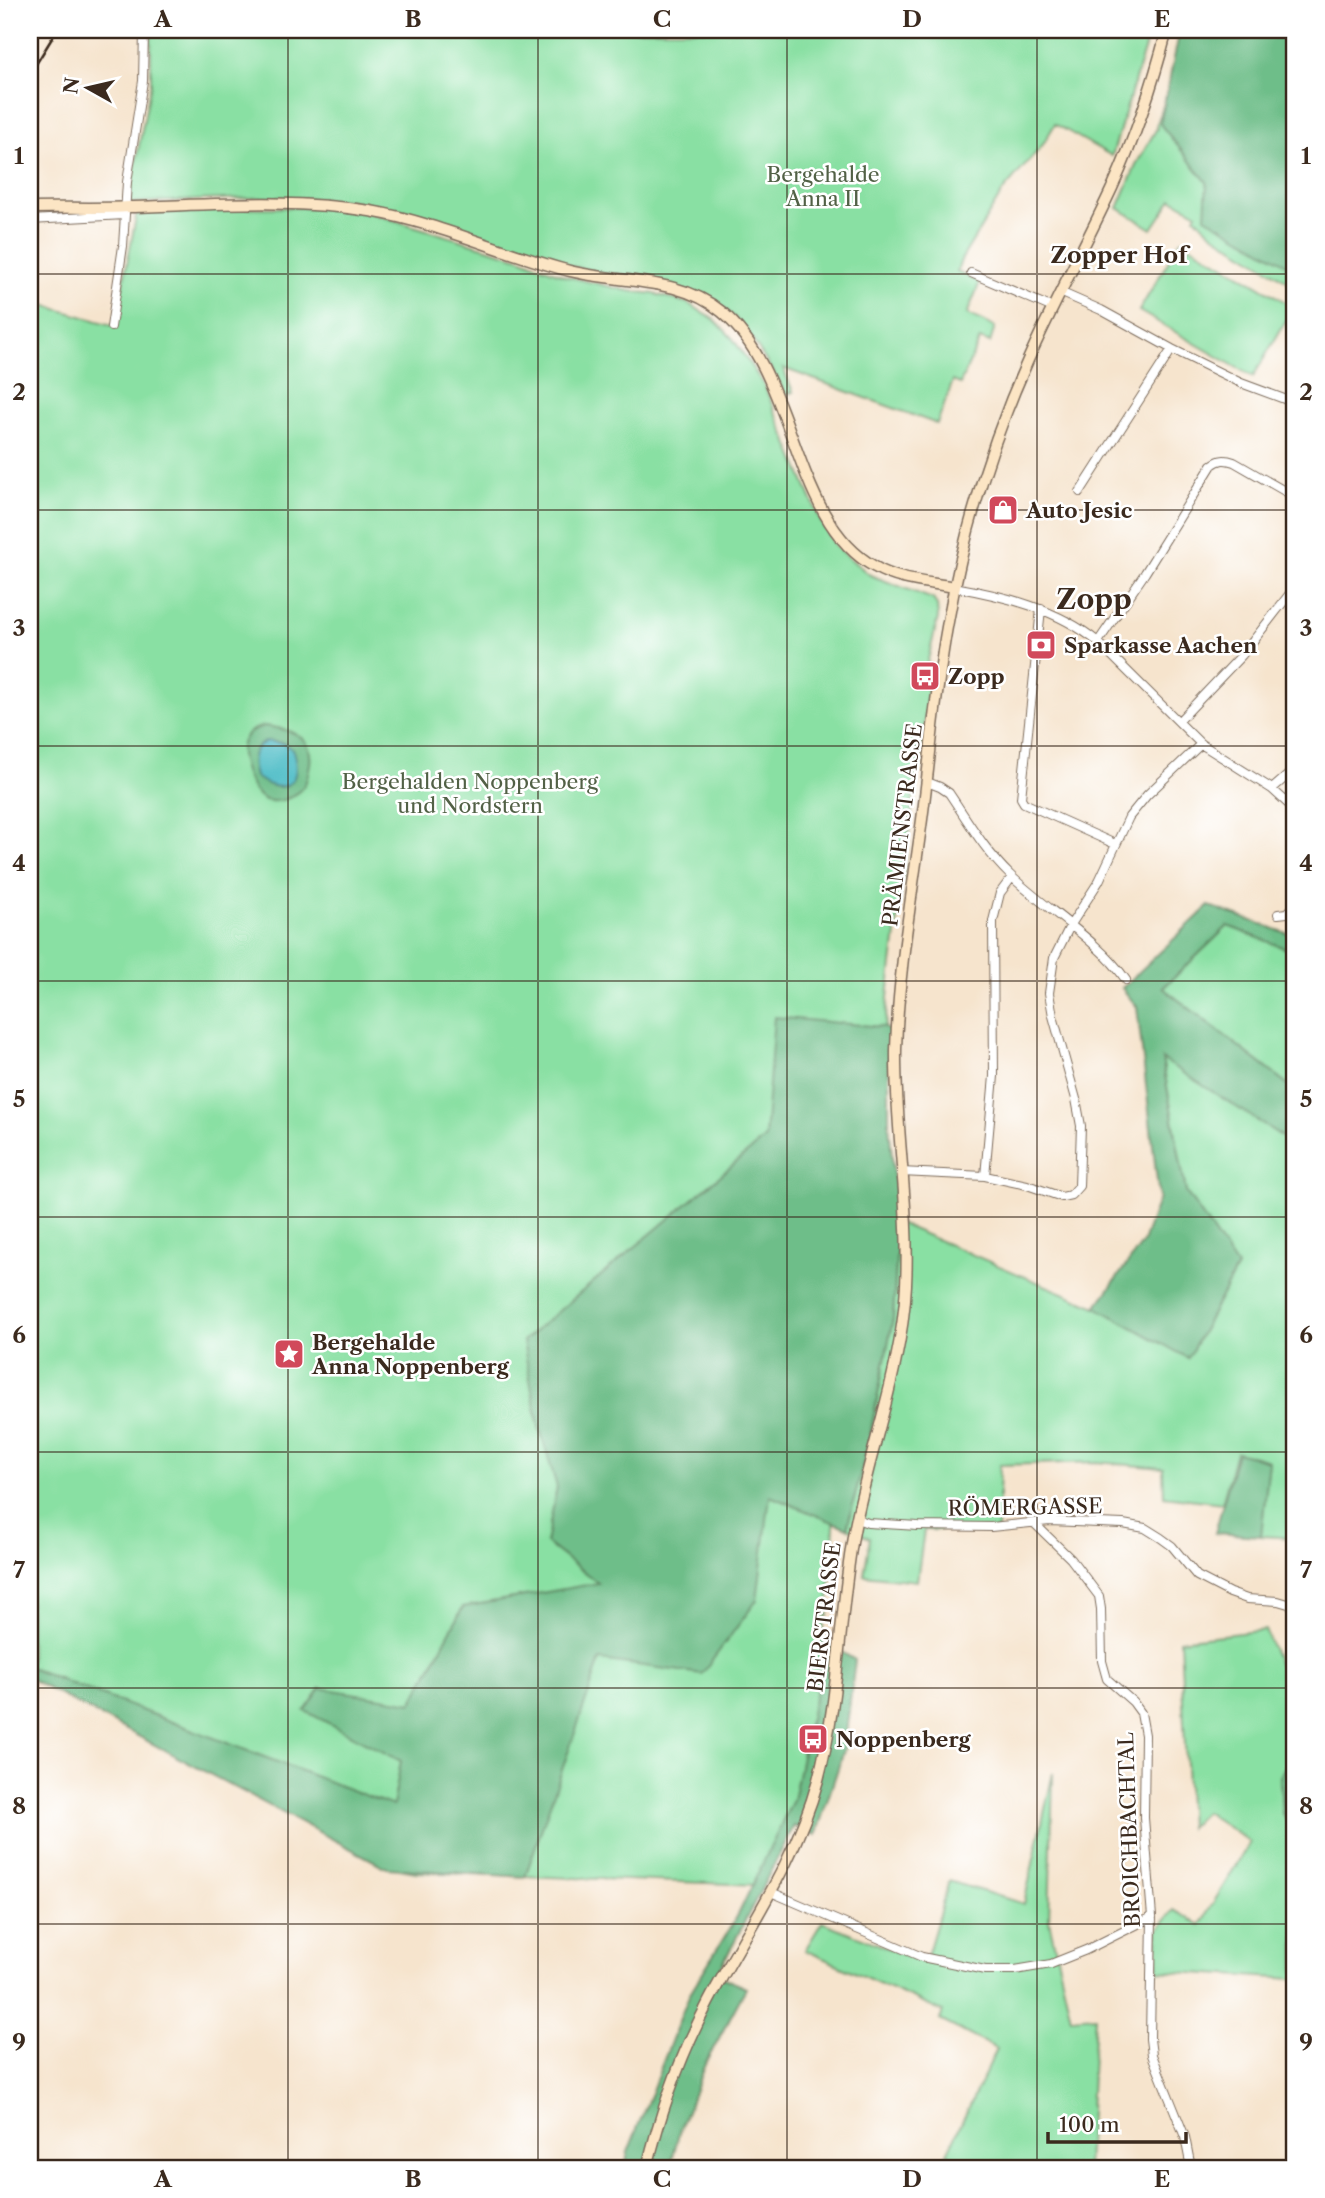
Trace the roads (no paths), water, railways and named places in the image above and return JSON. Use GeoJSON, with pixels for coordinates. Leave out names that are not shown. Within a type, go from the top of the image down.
{"type":"FeatureCollection","features":[{"type":"Feature","properties":{"kind":"main road","name":"PRÄMIENSTRASSE"},"geometry":{"type":"LineString","coordinates":[[904,1205],[896,1058],[897,1020],[944,646],[954,587],[967,530],[995,443],[1028,360],[1113,185],[1138,124],[1167,30]]}},
{"type":"Feature","properties":{"kind":"main road"},"geometry":{"type":"LineString","coordinates":[[30,208],[125,211],[258,204],[345,207],[416,220],[572,271],[665,284],[688,291],[722,312],[752,346],[774,391],[819,504],[838,535],[856,554],[874,567],[897,577],[954,587]]}},
{"type":"Feature","properties":{"kind":"main road","name":"BIERSTRASSE"},"geometry":{"type":"LineString","coordinates":[[647,2168],[667,2096],[684,2054],[710,2000],[771,1892],[799,1836],[817,1782],[835,1689],[847,1580],[857,1520],[901,1340],[906,1288],[904,1205]]}},
{"type":"Feature","properties":{"kind":"street"},"geometry":{"type":"LineString","coordinates":[[111,327],[120,273],[127,182],[144,81],[144,30]]}},
{"type":"Feature","properties":{"kind":"street"},"geometry":{"type":"LineString","coordinates":[[30,220],[125,211]]}},
{"type":"Feature","properties":{"kind":"street"},"geometry":{"type":"LineString","coordinates":[[971,273],[1053,308]]}},
{"type":"Feature","properties":{"kind":"street"},"geometry":{"type":"LineString","coordinates":[[1060,292],[1101,310],[1241,383],[1295,403]]}},
{"type":"Feature","properties":{"kind":"street"},"geometry":{"type":"LineString","coordinates":[[1080,492],[1172,349]]}},
{"type":"Feature","properties":{"kind":"street"},"geometry":{"type":"LineString","coordinates":[[1098,642],[1145,573],[1212,465],[1219,460],[1234,462],[1295,497]]}},
{"type":"Feature","properties":{"kind":"street"},"geometry":{"type":"LineString","coordinates":[[954,587],[1041,609],[1083,629],[1201,744],[1272,789],[1295,810]]}},
{"type":"Feature","properties":{"kind":"street"},"geometry":{"type":"LineString","coordinates":[[1179,722],[1242,655],[1295,587]]}},
{"type":"Feature","properties":{"kind":"street"},"geometry":{"type":"LineString","coordinates":[[1041,609],[1020,799],[1115,844]]}},
{"type":"Feature","properties":{"kind":"street"},"geometry":{"type":"LineString","coordinates":[[901,1172],[985,1176],[1027,1185],[1062,1197],[1071,1195],[1079,1186],[1081,1126],[1049,993],[1054,958],[1070,926],[1099,881],[1129,817],[1147,794],[1201,744]]}},
{"type":"Feature","properties":{"kind":"street"},"geometry":{"type":"LineString","coordinates":[[1272,789],[1295,769]]}},
{"type":"Feature","properties":{"kind":"street"},"geometry":{"type":"LineString","coordinates":[[927,782],[949,793],[992,857],[1108,959],[1126,980]]}},
{"type":"Feature","properties":{"kind":"street"},"geometry":{"type":"LineString","coordinates":[[985,1176],[994,1076],[993,921],[1000,893],[1012,877]]}},
{"type":"Feature","properties":{"kind":"street"},"geometry":{"type":"LineString","coordinates":[[1278,914],[1287,913],[1295,906]]}},
{"type":"Feature","properties":{"kind":"street","name":"RÖMERGASSE"},"geometry":{"type":"LineString","coordinates":[[857,1520],[918,1526],[991,1527],[1050,1521],[1123,1524],[1145,1528],[1172,1546],[1198,1576],[1247,1599],[1278,1601],[1295,1606]]}},
{"type":"Feature","properties":{"kind":"street","name":"BROICHBACHTAL"},"geometry":{"type":"LineString","coordinates":[[1034,1524],[1071,1559],[1099,1596],[1102,1661],[1107,1679],[1133,1702],[1141,1713],[1145,1735],[1144,1818],[1152,1917],[1152,2055],[1185,2137],[1191,2168]]}},
{"type":"Feature","properties":{"kind":"street"},"geometry":{"type":"LineString","coordinates":[[771,1892],[922,1957],[985,1970],[1015,1970],[1051,1964],[1152,1917]]}},
{"type":"Feature","properties":{"kind":"water"},"geometry":{"type":"Polygon","coordinates":[[[267,741],[283,743],[293,750],[295,772],[289,784],[275,786],[255,777],[253,756],[257,747],[267,741]]]}},
{"type":"Feature","properties":{"kind":"railway"},"geometry":{"type":"LineString","coordinates":[[30,74],[57,30]]}},
{"type":"Feature","properties":{"kind":"place","name":"Auto Jesic"},"geometry":{"type":"Point","coordinates":[1003,510]}},
{"type":"Feature","properties":{"kind":"place","name":"Sparkasse Aachen"},"geometry":{"type":"Point","coordinates":[1041,645]}},
{"type":"Feature","properties":{"kind":"place","name":"Zopp"},"geometry":{"type":"Point","coordinates":[925,676]}},
{"type":"Feature","properties":{"kind":"place","name":"Bergehalde Anna Noppenberg"},"geometry":{"type":"Point","coordinates":[289,1354]}},
{"type":"Feature","properties":{"kind":"place","name":"Noppenberg"},"geometry":{"type":"Point","coordinates":[813,1739]}},
{"type":"Feature","properties":{"kind":"district","name":"Zopper Hof"},"geometry":{"type":"Point","coordinates":[1119,255]}},
{"type":"Feature","properties":{"kind":"district","name":"Zopp"},"geometry":{"type":"Point","coordinates":[1094,599]}},
{"type":"Feature","properties":{"kind":"park label","name":"Bergehalde Anna II"},"geometry":{"type":"Point","coordinates":[823,186]}},
{"type":"Feature","properties":{"kind":"park label","name":"Bergehalden Noppenberg und Nordstern"},"geometry":{"type":"Point","coordinates":[470,793]}}]}
